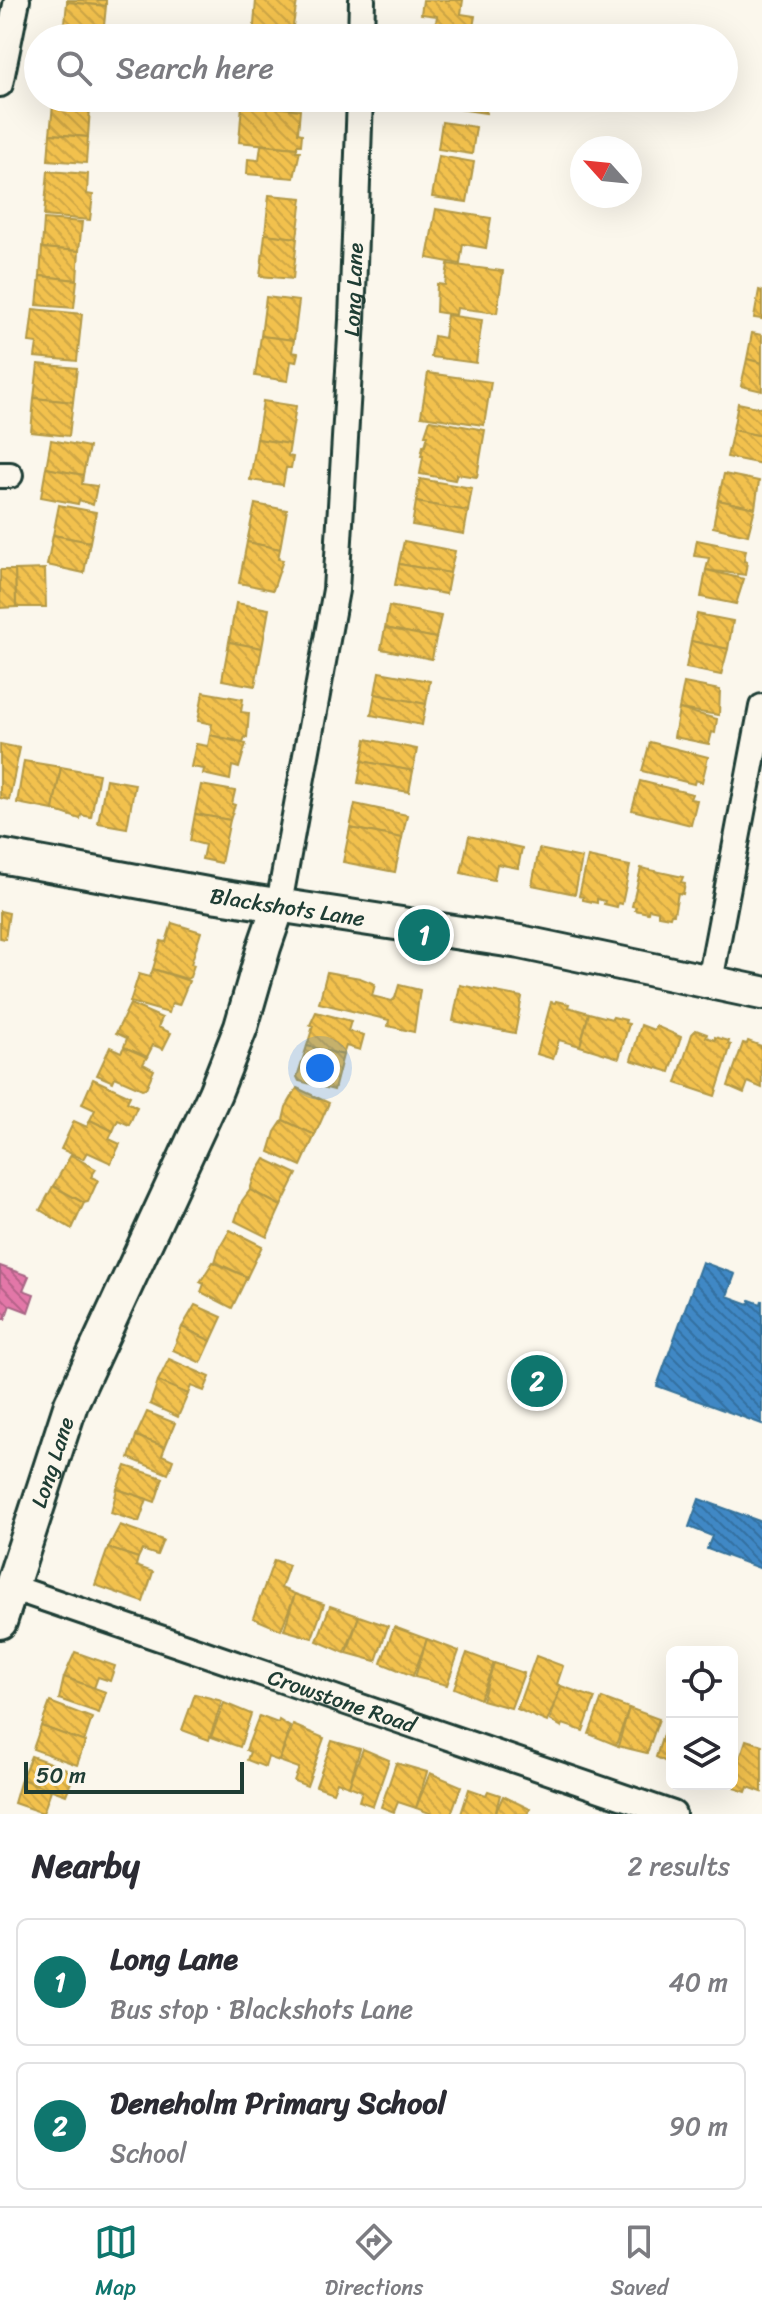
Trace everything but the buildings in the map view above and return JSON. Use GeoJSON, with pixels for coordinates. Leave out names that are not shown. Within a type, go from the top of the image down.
{"type":"FeatureCollection","features":[{"type":"Feature","properties":{"kind":"street"},"geometry":{"type":"LineString","coordinates":[[0,84],[17,0]]}},
{"type":"Feature","properties":{"kind":"street"},"geometry":{"type":"LineString","coordinates":[[361,24],[362,0]]}},
{"type":"Feature","properties":{"kind":"street","name":"Long Lane"},"geometry":{"type":"LineString","coordinates":[[0,1622],[71,1404],[215,1093],[241,1027],[279,904],[336,590],[351,351],[360,112]]}},
{"type":"Feature","properties":{"kind":"street"},"geometry":{"type":"LineString","coordinates":[[710,981],[762,707]]}},
{"type":"Feature","properties":{"kind":"street","name":"Blackshots Lane"},"geometry":{"type":"LineString","coordinates":[[0,856],[218,896],[520,942],[762,993]]}},
{"type":"Feature","properties":{"kind":"street","name":"Crowstone Road"},"geometry":{"type":"LineString","coordinates":[[11,1587],[673,1814]]}},
{"type":"Feature","properties":{"kind":"place","name":"Long Lane"},"geometry":{"type":"Point","coordinates":[424,935]}},
{"type":"Feature","properties":{"kind":"place","name":"Deneholm Primary School"},"geometry":{"type":"Point","coordinates":[537,1381]}}]}
